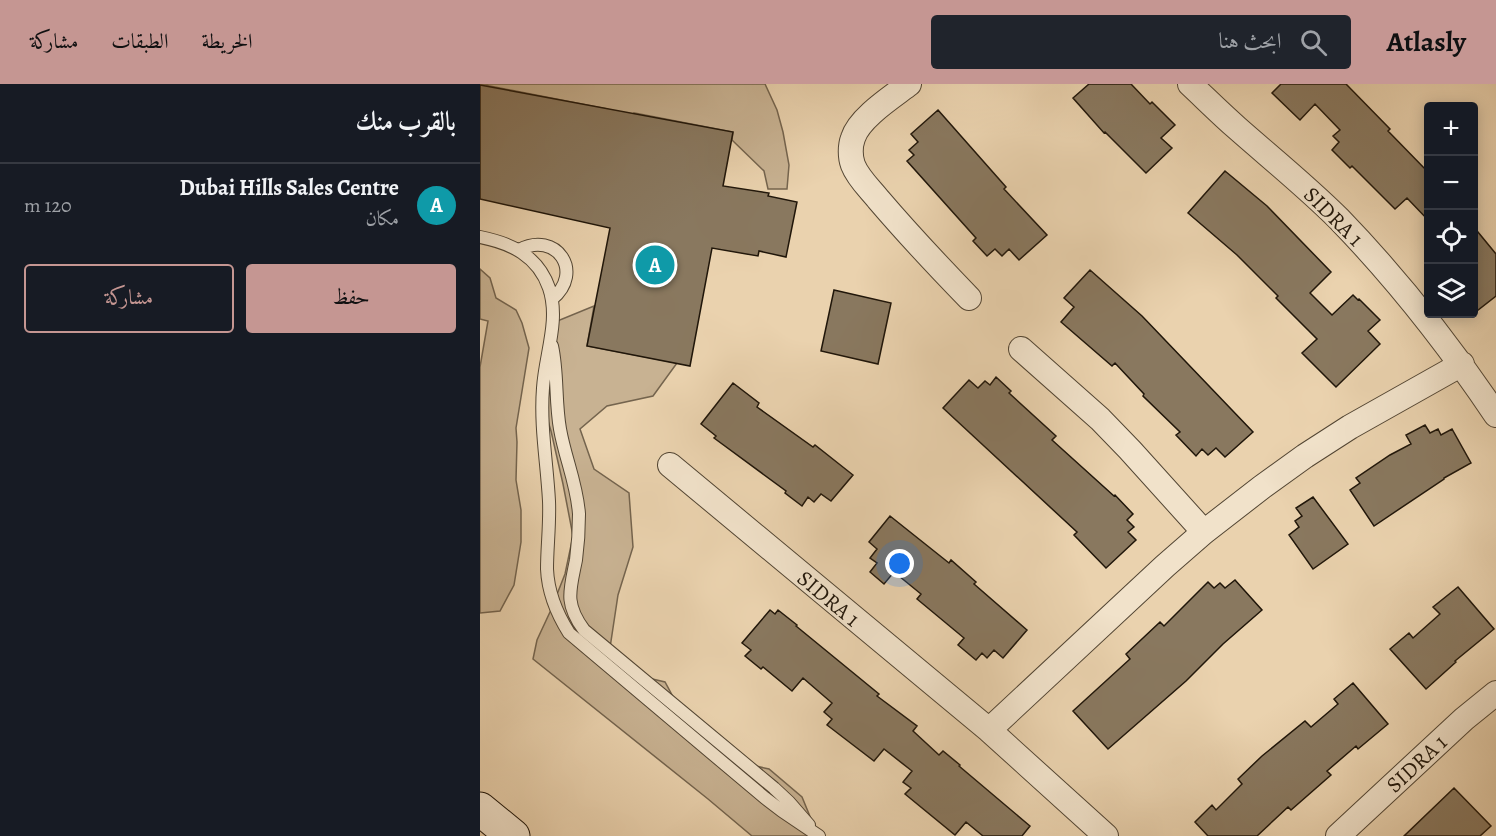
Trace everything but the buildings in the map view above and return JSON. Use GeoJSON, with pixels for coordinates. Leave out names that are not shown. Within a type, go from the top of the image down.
{"type":"FeatureCollection","features":[{"type":"Feature","properties":{"kind":"main road"},"geometry":{"type":"LineString","coordinates":[[480,809],[513,836]]}},
{"type":"Feature","properties":{"kind":"street"},"geometry":{"type":"LineString","coordinates":[[909,84],[866,118],[857,128],[852,140],[851,153],[854,166],[895,219],[969,298]]}},
{"type":"Feature","properties":{"kind":"street","name":"SIDRA 1"},"geometry":{"type":"LineString","coordinates":[[1190,84],[1235,127],[1292,175],[1382,265],[1462,364],[1496,415]]}},
{"type":"Feature","properties":{"kind":"street"},"geometry":{"type":"LineString","coordinates":[[1021,349],[1100,419],[1131,450],[1204,532]]}},
{"type":"Feature","properties":{"kind":"street"},"geometry":{"type":"LineString","coordinates":[[989,730],[1204,532],[1262,487],[1350,427],[1462,364]]}},
{"type":"Feature","properties":{"kind":"street","name":"SIDRA 1"},"geometry":{"type":"LineString","coordinates":[[670,465],[989,730],[1106,836]]}},
{"type":"Feature","properties":{"kind":"street","name":"SIDRA 1"},"geometry":{"type":"LineString","coordinates":[[1338,836],[1496,693]]}},
{"type":"Feature","properties":{"kind":"lane"},"geometry":{"type":"LineString","coordinates":[[480,237],[504,242],[519,250],[537,266],[552,299],[550,339],[543,386],[542,430],[549,503],[547,571],[560,619],[569,633],[738,776],[782,811],[818,835]]}},
{"type":"Feature","properties":{"kind":"lane"},"geometry":{"type":"LineString","coordinates":[[519,250],[528,245],[538,244],[549,246],[558,252],[567,272],[560,292],[552,299]]}},
{"type":"Feature","properties":{"kind":"lane"},"geometry":{"type":"LineString","coordinates":[[550,339],[554,356],[560,429],[579,514],[576,560],[569,594],[576,619],[584,630],[774,788],[818,835]]}},
{"type":"Feature","properties":{"kind":"shaded area"},"geometry":{"type":"Polygon","coordinates":[[[480,84],[765,84],[777,110],[783,132],[789,165],[787,189],[768,189],[764,171],[732,140],[733,132],[634,113],[628,144],[607,109],[480,84]]]}},
{"type":"Feature","properties":{"kind":"shaded area"},"geometry":{"type":"Polygon","coordinates":[[[480,269],[490,278],[496,298],[516,310],[529,348],[516,428],[516,480],[521,510],[521,542],[514,585],[500,611],[480,613],[480,367],[488,321],[480,319],[480,269]]]}},
{"type":"Feature","properties":{"kind":"shaded area"},"geometry":{"type":"Polygon","coordinates":[[[594,306],[587,346],[677,363],[653,396],[607,406],[580,429],[594,469],[629,493],[633,547],[618,595],[608,661],[631,674],[665,682],[691,730],[720,758],[769,769],[802,797],[818,836],[752,836],[533,659],[537,640],[565,574],[573,536],[551,431],[542,401],[550,324],[594,306]]]}},
{"type":"Feature","properties":{"kind":"place","name":"Dubai Hills Sales Centre"},"geometry":{"type":"Point","coordinates":[655,265]}}]}
